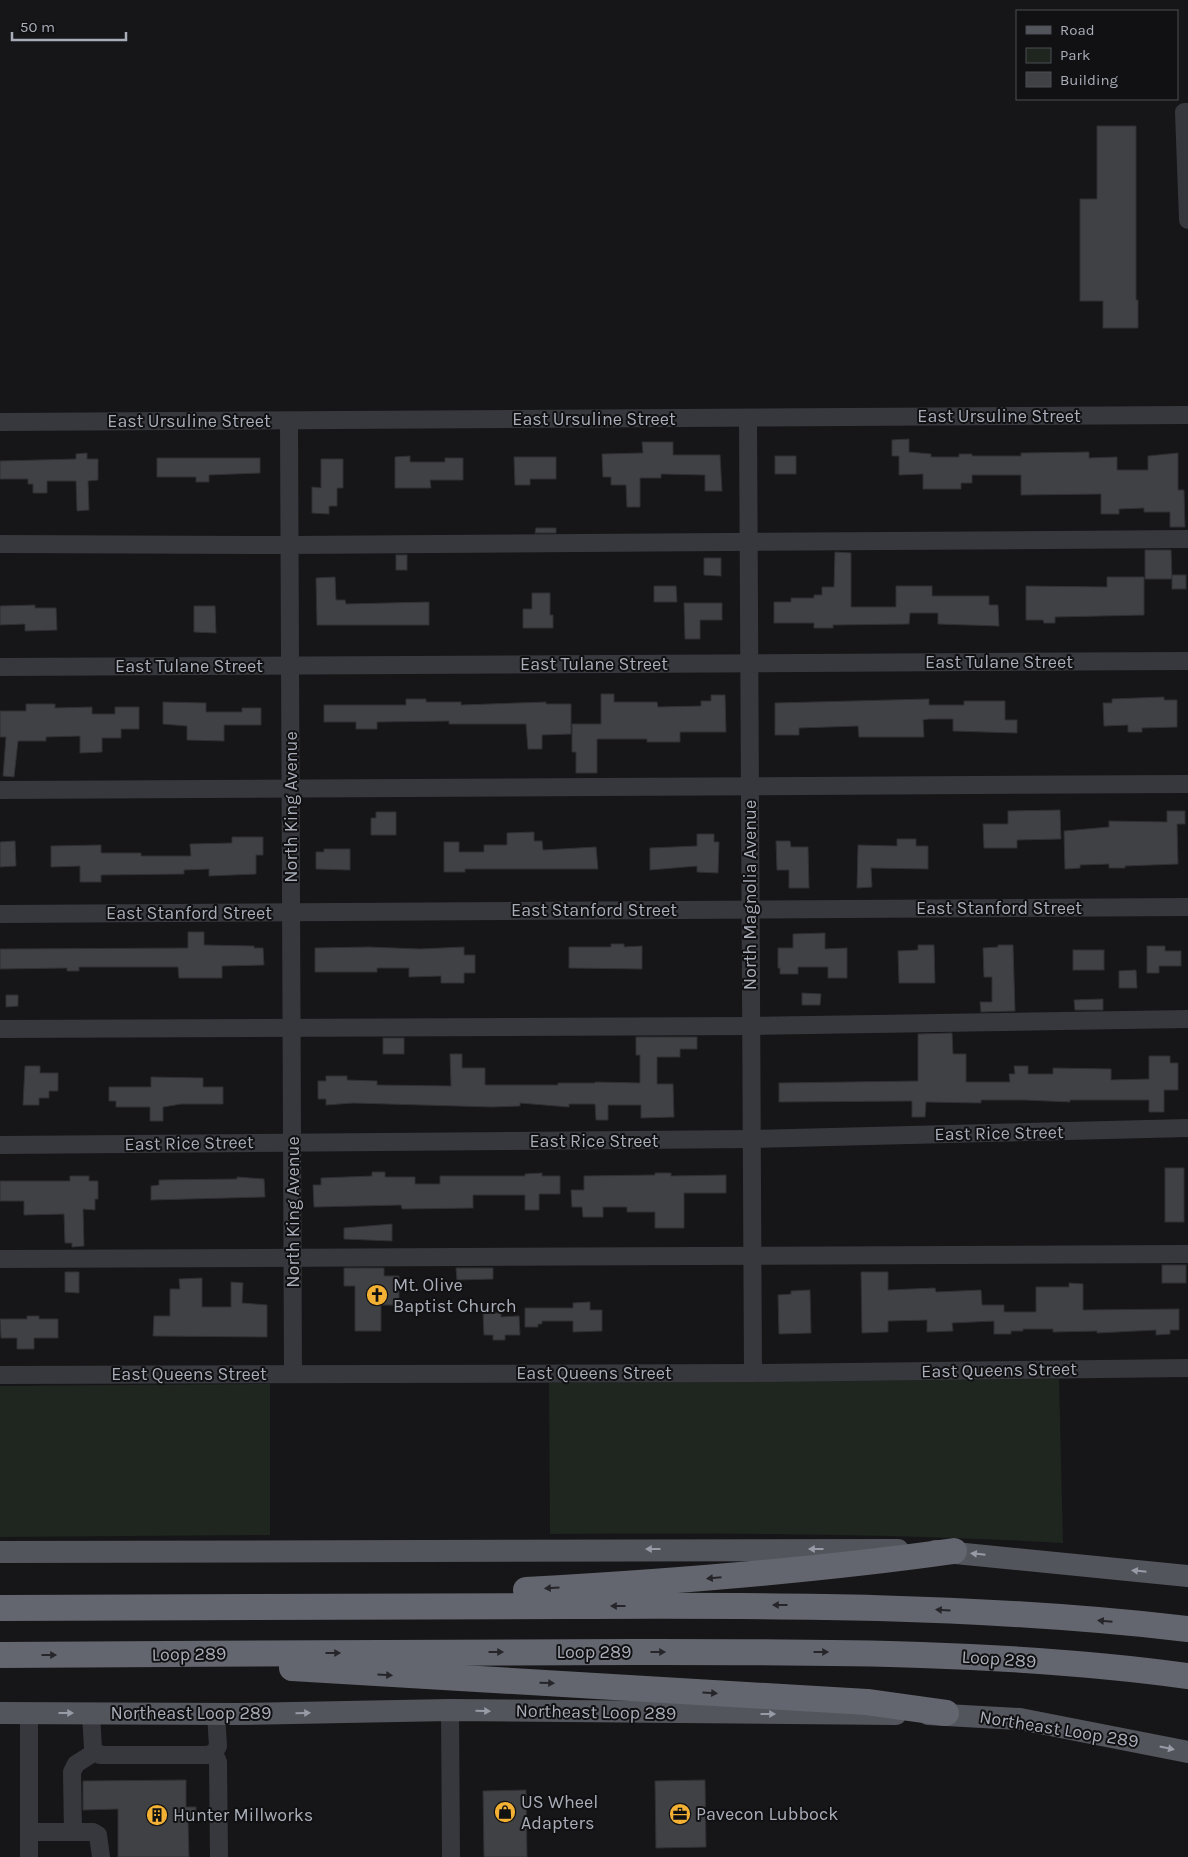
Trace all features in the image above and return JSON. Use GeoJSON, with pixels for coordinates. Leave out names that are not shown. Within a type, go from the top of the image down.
{"type":"FeatureCollection","features":[{"type":"Feature","properties":{"kind":"highway"},"geometry":{"type":"LineString","coordinates":[[109,1608],[311,1595],[486,1592],[701,1580],[866,1563],[954,1551]]}},
{"type":"Feature","properties":{"kind":"highway"},"geometry":{"type":"LineString","coordinates":[[0,1608],[795,1605],[1061,1617],[1188,1629]]}},
{"type":"Feature","properties":{"kind":"highway","name":"Loop 289"},"geometry":{"type":"LineString","coordinates":[[0,1655],[500,1652],[876,1653],[1038,1662],[1188,1676]]}},
{"type":"Feature","properties":{"kind":"highway"},"geometry":{"type":"LineString","coordinates":[[127,1655],[338,1672],[603,1685],[867,1702],[946,1713]]}},
{"type":"Feature","properties":{"kind":"main road"},"geometry":{"type":"LineString","coordinates":[[0,1552],[861,1548],[954,1551],[1188,1576]]}},
{"type":"Feature","properties":{"kind":"main road","name":"Northeast Loop 289"},"geometry":{"type":"LineString","coordinates":[[0,1713],[216,1714],[450,1710],[850,1715],[946,1713],[1020,1719],[1188,1752]]}},
{"type":"Feature","properties":{"kind":"street"},"geometry":{"type":"LineString","coordinates":[[1188,112],[1184,112],[1188,220]]}},
{"type":"Feature","properties":{"kind":"street","name":"East Ursuline Street"},"geometry":{"type":"LineString","coordinates":[[0,422],[1188,415]]}},
{"type":"Feature","properties":{"kind":"street","name":"North Magnolia Avenue"},"geometry":{"type":"LineString","coordinates":[[748,418],[753,1373]]}},
{"type":"Feature","properties":{"kind":"street","name":"North King Avenue"},"geometry":{"type":"LineString","coordinates":[[289,421],[294,1374]]}},
{"type":"Feature","properties":{"kind":"street"},"geometry":{"type":"LineString","coordinates":[[0,544],[290,545],[1188,539]]}},
{"type":"Feature","properties":{"kind":"street","name":"East Tulane Street"},"geometry":{"type":"LineString","coordinates":[[0,667],[1188,661]]}},
{"type":"Feature","properties":{"kind":"street"},"geometry":{"type":"LineString","coordinates":[[0,790],[291,790],[750,784],[1188,784]]}},
{"type":"Feature","properties":{"kind":"street","name":"East Stanford Street"},"geometry":{"type":"LineString","coordinates":[[0,914],[1188,907]]}},
{"type":"Feature","properties":{"kind":"street"},"geometry":{"type":"LineString","coordinates":[[0,1029],[751,1026],[1188,1020]]}},
{"type":"Feature","properties":{"kind":"street","name":"East Rice Street"},"geometry":{"type":"LineString","coordinates":[[0,1145],[752,1140],[1188,1128]]}},
{"type":"Feature","properties":{"kind":"street"},"geometry":{"type":"LineString","coordinates":[[0,1259],[1188,1254]]}},
{"type":"Feature","properties":{"kind":"street","name":"East Queens Street"},"geometry":{"type":"LineString","coordinates":[[0,1375],[753,1373],[1188,1368]]}},
{"type":"Feature","properties":{"kind":"street"},"geometry":{"type":"LineString","coordinates":[[450,1710],[451,1857]]}},
{"type":"Feature","properties":{"kind":"street"},"geometry":{"type":"LineString","coordinates":[[29,1857],[30,1713]]}},
{"type":"Feature","properties":{"kind":"street"},"geometry":{"type":"LineString","coordinates":[[91,1713],[92,1748],[100,1755],[207,1755],[214,1753],[218,1746],[216,1714]]}},
{"type":"Feature","properties":{"kind":"street"},"geometry":{"type":"LineString","coordinates":[[73,1832],[72,1772],[76,1764],[95,1752]]}},
{"type":"Feature","properties":{"kind":"street"},"geometry":{"type":"LineString","coordinates":[[214,1753],[218,1762],[219,1857]]}},
{"type":"Feature","properties":{"kind":"street"},"geometry":{"type":"LineString","coordinates":[[29,1832],[92,1832],[98,1835],[100,1857]]}},
{"type":"Feature","properties":{"kind":"green space"},"geometry":{"type":"Polygon","coordinates":[[[1059,1379],[1063,1543],[871,1535],[550,1534],[549,1383],[1059,1379]]]}},
{"type":"Feature","properties":{"kind":"green space"},"geometry":{"type":"Polygon","coordinates":[[[270,1384],[270,1535],[0,1537],[0,1386],[270,1384]]]}},
{"type":"Feature","properties":{"kind":"building"},"geometry":{"type":"Polygon","coordinates":[[[1097,126],[1136,126],[1136,300],[1138,300],[1138,328],[1103,328],[1103,301],[1080,301],[1080,199],[1097,199],[1097,126]]]}},
{"type":"Feature","properties":{"kind":"building"},"geometry":{"type":"Polygon","coordinates":[[[909,439],[909,452],[931,454],[931,457],[959,457],[959,454],[972,454],[972,456],[1021,456],[1021,453],[1089,452],[1089,458],[1117,457],[1117,470],[1148,470],[1148,456],[1178,453],[1178,490],[1184,490],[1185,527],[1170,527],[1170,512],[1144,512],[1144,508],[1119,509],[1119,514],[1101,514],[1101,494],[1021,495],[1021,475],[972,475],[972,483],[961,483],[961,489],[923,489],[923,474],[899,475],[899,456],[892,456],[892,440],[909,439]]]}},
{"type":"Feature","properties":{"kind":"building"},"geometry":{"type":"Polygon","coordinates":[[[642,442],[673,442],[673,455],[720,455],[722,491],[705,491],[705,475],[661,474],[661,478],[640,478],[640,507],[627,507],[626,485],[611,485],[611,477],[603,477],[602,454],[643,453],[642,442]]]}},
{"type":"Feature","properties":{"kind":"building"},"geometry":{"type":"Polygon","coordinates":[[[87,453],[87,459],[98,459],[98,480],[88,481],[89,510],[77,511],[76,481],[47,481],[47,493],[33,493],[33,484],[28,484],[28,479],[0,479],[0,461],[76,459],[76,454],[87,453]]]}},
{"type":"Feature","properties":{"kind":"building"},"geometry":{"type":"Polygon","coordinates":[[[410,456],[410,462],[445,462],[445,458],[463,458],[463,480],[430,480],[431,488],[395,488],[395,457],[410,456]]]}},
{"type":"Feature","properties":{"kind":"building"},"geometry":{"type":"Polygon","coordinates":[[[775,456],[796,456],[796,474],[775,474],[775,456]]]}},
{"type":"Feature","properties":{"kind":"building"},"geometry":{"type":"Polygon","coordinates":[[[514,457],[556,457],[556,479],[530,479],[530,485],[515,485],[514,457]]]}},
{"type":"Feature","properties":{"kind":"building"},"geometry":{"type":"Polygon","coordinates":[[[157,458],[260,458],[260,473],[209,475],[209,482],[196,482],[196,477],[157,477],[157,458]]]}},
{"type":"Feature","properties":{"kind":"building"},"geometry":{"type":"Polygon","coordinates":[[[321,459],[343,459],[343,488],[337,488],[337,506],[329,506],[329,514],[312,513],[312,487],[321,488],[321,459]]]}},
{"type":"Feature","properties":{"kind":"building"},"geometry":{"type":"Polygon","coordinates":[[[536,528],[556,528],[556,533],[535,533],[536,528]]]}},
{"type":"Feature","properties":{"kind":"building"},"geometry":{"type":"Polygon","coordinates":[[[1145,550],[1171,550],[1172,579],[1145,579],[1145,550]]]}},
{"type":"Feature","properties":{"kind":"building"},"geometry":{"type":"Polygon","coordinates":[[[835,552],[851,553],[851,607],[896,607],[896,586],[932,586],[932,596],[989,596],[989,605],[998,605],[999,626],[938,624],[938,613],[910,613],[909,624],[833,625],[833,628],[814,628],[814,623],[774,623],[774,602],[791,602],[791,598],[814,598],[814,595],[822,595],[822,587],[834,587],[835,552]]]}},
{"type":"Feature","properties":{"kind":"building"},"geometry":{"type":"Polygon","coordinates":[[[396,555],[407,555],[407,570],[396,570],[396,555]]]}},
{"type":"Feature","properties":{"kind":"building"},"geometry":{"type":"Polygon","coordinates":[[[704,558],[721,558],[721,576],[704,575],[704,558]]]}},
{"type":"Feature","properties":{"kind":"building"},"geometry":{"type":"Polygon","coordinates":[[[1172,575],[1186,575],[1186,589],[1172,589],[1172,575]]]}},
{"type":"Feature","properties":{"kind":"building"},"geometry":{"type":"Polygon","coordinates":[[[335,577],[336,600],[345,600],[346,604],[429,602],[429,625],[317,625],[316,578],[335,577]]]}},
{"type":"Feature","properties":{"kind":"building"},"geometry":{"type":"Polygon","coordinates":[[[1107,577],[1144,577],[1144,615],[1055,617],[1055,623],[1044,623],[1043,620],[1026,620],[1026,586],[1107,587],[1107,577]]]}},
{"type":"Feature","properties":{"kind":"building"},"geometry":{"type":"Polygon","coordinates":[[[654,586],[676,586],[677,602],[654,602],[654,586]]]}},
{"type":"Feature","properties":{"kind":"building"},"geometry":{"type":"Polygon","coordinates":[[[532,593],[550,593],[550,615],[553,615],[553,628],[523,628],[523,609],[532,609],[532,593]]]}},
{"type":"Feature","properties":{"kind":"building"},"geometry":{"type":"Polygon","coordinates":[[[684,603],[722,603],[722,620],[700,620],[700,639],[685,639],[684,603]]]}},
{"type":"Feature","properties":{"kind":"building"},"geometry":{"type":"Polygon","coordinates":[[[35,605],[35,608],[56,608],[57,630],[25,631],[25,624],[0,625],[0,606],[35,605]]]}},
{"type":"Feature","properties":{"kind":"building"},"geometry":{"type":"Polygon","coordinates":[[[194,606],[215,606],[216,633],[194,632],[194,606]]]}},
{"type":"Feature","properties":{"kind":"building"},"geometry":{"type":"Polygon","coordinates":[[[601,694],[614,694],[614,702],[657,702],[658,707],[701,706],[701,701],[711,701],[711,695],[725,695],[726,732],[680,732],[680,742],[647,742],[647,739],[597,739],[597,773],[576,773],[576,752],[572,752],[572,724],[601,724],[601,694]]]}},
{"type":"Feature","properties":{"kind":"building"},"geometry":{"type":"Polygon","coordinates":[[[1164,697],[1164,700],[1177,700],[1177,727],[1142,728],[1142,732],[1128,732],[1128,725],[1104,726],[1103,703],[1112,703],[1112,699],[1164,697]]]}},
{"type":"Feature","properties":{"kind":"building"},"geometry":{"type":"Polygon","coordinates":[[[406,699],[426,699],[426,702],[461,702],[461,705],[546,702],[546,704],[571,704],[571,734],[542,735],[542,749],[528,749],[526,724],[449,724],[449,721],[377,722],[377,729],[356,729],[356,722],[324,722],[324,705],[406,705],[406,699]]]}},
{"type":"Feature","properties":{"kind":"building"},"geometry":{"type":"Polygon","coordinates":[[[929,699],[929,705],[964,705],[964,701],[1005,701],[1005,720],[1017,720],[1017,733],[953,731],[953,719],[929,719],[923,720],[924,737],[859,737],[858,726],[799,728],[799,735],[775,735],[775,703],[929,699]]]}},
{"type":"Feature","properties":{"kind":"building"},"geometry":{"type":"Polygon","coordinates":[[[163,702],[206,703],[206,712],[242,712],[242,708],[261,708],[261,725],[224,725],[224,741],[187,740],[187,726],[163,724],[163,702]]]}},
{"type":"Feature","properties":{"kind":"building"},"geometry":{"type":"Polygon","coordinates":[[[26,704],[55,704],[55,708],[92,707],[92,714],[115,714],[115,707],[139,707],[139,729],[121,729],[121,738],[102,738],[102,752],[80,753],[80,736],[46,737],[46,741],[18,741],[14,777],[3,776],[6,737],[0,737],[0,711],[26,711],[26,704]]]}},
{"type":"Feature","properties":{"kind":"building"},"geometry":{"type":"Polygon","coordinates":[[[1060,810],[1061,839],[1017,840],[1017,848],[984,848],[983,824],[1008,824],[1008,811],[1060,810]]]}},
{"type":"Feature","properties":{"kind":"building"},"geometry":{"type":"Polygon","coordinates":[[[1167,811],[1185,811],[1185,824],[1177,824],[1178,864],[1125,866],[1125,868],[1109,868],[1109,864],[1080,865],[1080,868],[1065,869],[1064,831],[1109,827],[1109,821],[1167,822],[1167,811]]]}},
{"type":"Feature","properties":{"kind":"building"},"geometry":{"type":"Polygon","coordinates":[[[376,812],[396,812],[396,835],[371,835],[371,818],[376,818],[376,812]]]}},
{"type":"Feature","properties":{"kind":"building"},"geometry":{"type":"Polygon","coordinates":[[[534,832],[534,841],[542,841],[543,850],[596,847],[598,869],[465,869],[465,872],[444,872],[444,842],[459,842],[459,852],[484,852],[484,845],[507,845],[507,833],[534,832]]]}},
{"type":"Feature","properties":{"kind":"building"},"geometry":{"type":"Polygon","coordinates":[[[697,834],[714,834],[714,842],[719,842],[718,873],[697,872],[697,866],[650,870],[650,848],[697,846],[697,834]]]}},
{"type":"Feature","properties":{"kind":"building"},"geometry":{"type":"Polygon","coordinates":[[[232,837],[263,837],[263,855],[256,855],[256,874],[209,876],[209,869],[184,870],[184,874],[101,875],[101,882],[80,882],[80,866],[51,867],[51,846],[101,845],[101,853],[141,853],[141,856],[191,856],[190,844],[232,843],[232,837]]]}},
{"type":"Feature","properties":{"kind":"building"},"geometry":{"type":"Polygon","coordinates":[[[897,839],[916,839],[916,846],[928,846],[928,869],[871,868],[872,887],[857,888],[858,845],[897,846],[897,839]]]}},
{"type":"Feature","properties":{"kind":"building"},"geometry":{"type":"Polygon","coordinates":[[[15,841],[16,866],[0,867],[0,842],[15,841]]]}},
{"type":"Feature","properties":{"kind":"building"},"geometry":{"type":"Polygon","coordinates":[[[776,841],[790,841],[791,847],[808,847],[809,888],[789,888],[789,870],[777,870],[776,841]]]}},
{"type":"Feature","properties":{"kind":"building"},"geometry":{"type":"Polygon","coordinates":[[[324,849],[350,849],[350,870],[316,869],[316,852],[324,852],[324,849]]]}},
{"type":"Feature","properties":{"kind":"building"},"geometry":{"type":"Polygon","coordinates":[[[188,932],[204,932],[204,945],[254,946],[254,948],[263,948],[264,965],[222,966],[222,978],[179,978],[178,967],[79,967],[79,971],[67,971],[67,968],[0,969],[0,949],[188,948],[188,932]]]}},
{"type":"Feature","properties":{"kind":"building"},"geometry":{"type":"Polygon","coordinates":[[[825,933],[825,949],[847,948],[847,978],[828,978],[828,967],[798,967],[798,974],[780,974],[780,968],[778,968],[778,948],[793,948],[793,934],[825,933]]]}},
{"type":"Feature","properties":{"kind":"building"},"geometry":{"type":"Polygon","coordinates":[[[611,944],[624,944],[624,947],[642,946],[642,969],[569,968],[569,947],[611,947],[611,944]]]}},
{"type":"Feature","properties":{"kind":"building"},"geometry":{"type":"Polygon","coordinates":[[[918,945],[934,945],[935,983],[899,983],[898,951],[918,950],[918,945]]]}},
{"type":"Feature","properties":{"kind":"building"},"geometry":{"type":"Polygon","coordinates":[[[998,945],[1013,945],[1015,1011],[981,1012],[980,1002],[992,1002],[992,977],[984,977],[983,948],[998,947],[998,945]]]}},
{"type":"Feature","properties":{"kind":"building"},"geometry":{"type":"Polygon","coordinates":[[[1147,946],[1165,946],[1165,951],[1181,951],[1181,966],[1159,966],[1159,973],[1147,973],[1147,946]]]}},
{"type":"Feature","properties":{"kind":"building"},"geometry":{"type":"Polygon","coordinates":[[[369,947],[420,949],[464,947],[464,955],[475,955],[475,973],[464,973],[464,983],[441,983],[441,976],[409,977],[409,968],[377,968],[377,972],[315,972],[315,948],[369,947]]]}},
{"type":"Feature","properties":{"kind":"building"},"geometry":{"type":"Polygon","coordinates":[[[1073,950],[1104,950],[1104,970],[1073,970],[1073,950]]]}},
{"type":"Feature","properties":{"kind":"building"},"geometry":{"type":"Polygon","coordinates":[[[1136,970],[1137,988],[1119,988],[1119,971],[1136,970]]]}},
{"type":"Feature","properties":{"kind":"building"},"geometry":{"type":"Polygon","coordinates":[[[802,993],[821,994],[820,1005],[802,1005],[802,993]]]}},
{"type":"Feature","properties":{"kind":"building"},"geometry":{"type":"Polygon","coordinates":[[[6,995],[18,995],[18,1006],[6,1007],[6,995]]]}},
{"type":"Feature","properties":{"kind":"building"},"geometry":{"type":"Polygon","coordinates":[[[1103,999],[1103,1010],[1075,1010],[1074,1000],[1103,999]]]}},
{"type":"Feature","properties":{"kind":"building"},"geometry":{"type":"Polygon","coordinates":[[[952,1033],[953,1054],[966,1054],[966,1082],[1010,1082],[1009,1074],[1015,1074],[1014,1066],[1028,1066],[1028,1074],[1053,1074],[1053,1068],[1111,1069],[1111,1080],[1149,1079],[1149,1056],[1170,1056],[1170,1063],[1178,1063],[1178,1090],[1164,1090],[1164,1112],[1149,1112],[1149,1100],[1070,1100],[1070,1102],[981,1100],[981,1103],[926,1102],[925,1117],[912,1117],[912,1101],[779,1102],[779,1083],[918,1081],[918,1034],[952,1033]]]}},
{"type":"Feature","properties":{"kind":"building"},"geometry":{"type":"Polygon","coordinates":[[[636,1037],[697,1037],[697,1049],[680,1049],[680,1057],[657,1057],[657,1084],[673,1084],[674,1117],[641,1118],[641,1105],[608,1105],[608,1120],[596,1120],[595,1104],[569,1104],[569,1107],[520,1103],[520,1106],[492,1107],[353,1103],[326,1105],[326,1099],[318,1099],[318,1081],[326,1081],[326,1076],[347,1076],[347,1080],[377,1081],[377,1085],[451,1086],[450,1054],[462,1054],[462,1068],[485,1068],[485,1085],[558,1085],[558,1083],[595,1082],[640,1083],[640,1055],[636,1055],[636,1037]]]}},
{"type":"Feature","properties":{"kind":"building"},"geometry":{"type":"Polygon","coordinates":[[[383,1038],[404,1038],[404,1054],[383,1054],[383,1038]]]}},
{"type":"Feature","properties":{"kind":"building"},"geometry":{"type":"Polygon","coordinates":[[[25,1066],[40,1066],[40,1073],[58,1073],[58,1091],[49,1091],[49,1098],[39,1098],[39,1105],[23,1105],[25,1066]]]}},
{"type":"Feature","properties":{"kind":"building"},"geometry":{"type":"Polygon","coordinates":[[[151,1077],[203,1078],[203,1087],[223,1087],[223,1104],[181,1104],[163,1107],[163,1121],[150,1121],[150,1107],[116,1107],[116,1101],[109,1101],[109,1087],[151,1087],[151,1077]]]}},
{"type":"Feature","properties":{"kind":"building"},"geometry":{"type":"Polygon","coordinates":[[[1165,1168],[1184,1168],[1184,1222],[1165,1222],[1165,1168]]]}},
{"type":"Feature","properties":{"kind":"building"},"geometry":{"type":"Polygon","coordinates":[[[372,1172],[385,1172],[385,1177],[415,1177],[415,1184],[440,1184],[440,1176],[525,1176],[525,1174],[542,1173],[542,1176],[560,1176],[560,1194],[539,1194],[539,1210],[525,1210],[525,1195],[473,1195],[473,1208],[402,1209],[401,1205],[314,1207],[313,1185],[321,1185],[321,1178],[372,1176],[372,1172]]]}},
{"type":"Feature","properties":{"kind":"building"},"geometry":{"type":"Polygon","coordinates":[[[655,1173],[671,1173],[671,1176],[726,1175],[726,1193],[684,1193],[684,1228],[655,1228],[655,1212],[627,1212],[627,1207],[603,1207],[603,1217],[583,1217],[582,1207],[572,1207],[571,1190],[584,1190],[584,1176],[655,1175],[655,1173]]]}},
{"type":"Feature","properties":{"kind":"building"},"geometry":{"type":"Polygon","coordinates":[[[70,1176],[89,1176],[89,1181],[98,1181],[98,1199],[95,1199],[95,1210],[83,1209],[84,1246],[72,1247],[72,1243],[65,1243],[64,1214],[24,1215],[24,1201],[0,1201],[0,1181],[70,1181],[70,1176]]]}},
{"type":"Feature","properties":{"kind":"building"},"geometry":{"type":"Polygon","coordinates":[[[237,1177],[264,1179],[265,1197],[151,1200],[151,1186],[159,1185],[159,1180],[237,1179],[237,1177]]]}},
{"type":"Feature","properties":{"kind":"building"},"geometry":{"type":"Polygon","coordinates":[[[392,1224],[392,1241],[344,1239],[344,1228],[392,1224]]]}},
{"type":"Feature","properties":{"kind":"building"},"geometry":{"type":"Polygon","coordinates":[[[1162,1265],[1186,1265],[1186,1283],[1162,1283],[1162,1265]]]}},
{"type":"Feature","properties":{"kind":"building","name":"Mt. Olive Baptist Church"},"geometry":{"type":"Polygon","coordinates":[[[344,1268],[384,1268],[384,1276],[399,1276],[399,1305],[381,1305],[381,1331],[355,1331],[355,1286],[344,1286],[344,1268]]]}},
{"type":"Feature","properties":{"kind":"building"},"geometry":{"type":"Polygon","coordinates":[[[456,1268],[493,1268],[493,1279],[457,1280],[456,1268]]]}},
{"type":"Feature","properties":{"kind":"building"},"geometry":{"type":"Polygon","coordinates":[[[65,1272],[79,1272],[79,1293],[65,1292],[65,1272]]]}},
{"type":"Feature","properties":{"kind":"building"},"geometry":{"type":"Polygon","coordinates":[[[861,1272],[888,1272],[888,1290],[935,1288],[936,1292],[981,1290],[982,1305],[1004,1305],[1004,1312],[1036,1312],[1036,1287],[1069,1287],[1069,1283],[1083,1284],[1083,1310],[1179,1309],[1179,1330],[1170,1330],[1170,1334],[1156,1335],[1156,1330],[1097,1333],[1097,1331],[1053,1332],[1053,1329],[1023,1329],[1023,1331],[1011,1331],[1011,1334],[994,1334],[994,1321],[952,1323],[953,1331],[927,1332],[927,1320],[888,1321],[888,1332],[862,1333],[861,1272]]]}},
{"type":"Feature","properties":{"kind":"building"},"geometry":{"type":"Polygon","coordinates":[[[202,1278],[202,1307],[231,1307],[231,1282],[243,1283],[242,1303],[267,1305],[267,1337],[153,1336],[154,1316],[170,1316],[170,1289],[180,1289],[179,1279],[202,1278]]]}},
{"type":"Feature","properties":{"kind":"building"},"geometry":{"type":"Polygon","coordinates":[[[810,1290],[811,1333],[779,1334],[778,1295],[791,1294],[791,1291],[810,1290]]]}},
{"type":"Feature","properties":{"kind":"building"},"geometry":{"type":"Polygon","coordinates":[[[590,1302],[590,1310],[602,1310],[602,1331],[573,1332],[573,1321],[542,1321],[542,1324],[538,1324],[538,1327],[525,1327],[525,1308],[573,1308],[573,1303],[590,1302]]]}},
{"type":"Feature","properties":{"kind":"building"},"geometry":{"type":"Polygon","coordinates":[[[483,1313],[501,1313],[501,1317],[519,1316],[520,1335],[505,1335],[505,1340],[493,1340],[493,1335],[484,1335],[483,1313]]]}},
{"type":"Feature","properties":{"kind":"building"},"geometry":{"type":"Polygon","coordinates":[[[27,1316],[39,1316],[39,1319],[58,1319],[58,1338],[34,1338],[34,1349],[17,1349],[17,1338],[1,1338],[0,1319],[27,1319],[27,1316]]]}},
{"type":"Feature","properties":{"kind":"building","name":"Hunter Millworks"},"geometry":{"type":"Polygon","coordinates":[[[186,1780],[186,1807],[196,1807],[196,1821],[188,1821],[189,1857],[118,1857],[118,1809],[83,1810],[83,1781],[186,1780]]]}},
{"type":"Feature","properties":{"kind":"building","name":"Pavecon Lubbock"},"geometry":{"type":"Polygon","coordinates":[[[705,1780],[706,1847],[656,1848],[655,1781],[705,1780]]]}},
{"type":"Feature","properties":{"kind":"building","name":"US Wheel Adapters"},"geometry":{"type":"Polygon","coordinates":[[[526,1790],[527,1857],[484,1857],[483,1791],[526,1790]]]}},
{"type":"Feature","properties":{"kind":"place","name":"Mt. Olive Baptist Church"},"geometry":{"type":"Point","coordinates":[377,1295]}},
{"type":"Feature","properties":{"kind":"place","name":"US Wheel Adapters"},"geometry":{"type":"Point","coordinates":[505,1812]}},
{"type":"Feature","properties":{"kind":"place","name":"Pavecon Lubbock"},"geometry":{"type":"Point","coordinates":[680,1814]}},
{"type":"Feature","properties":{"kind":"place","name":"Hunter Millworks"},"geometry":{"type":"Point","coordinates":[157,1815]}}]}
